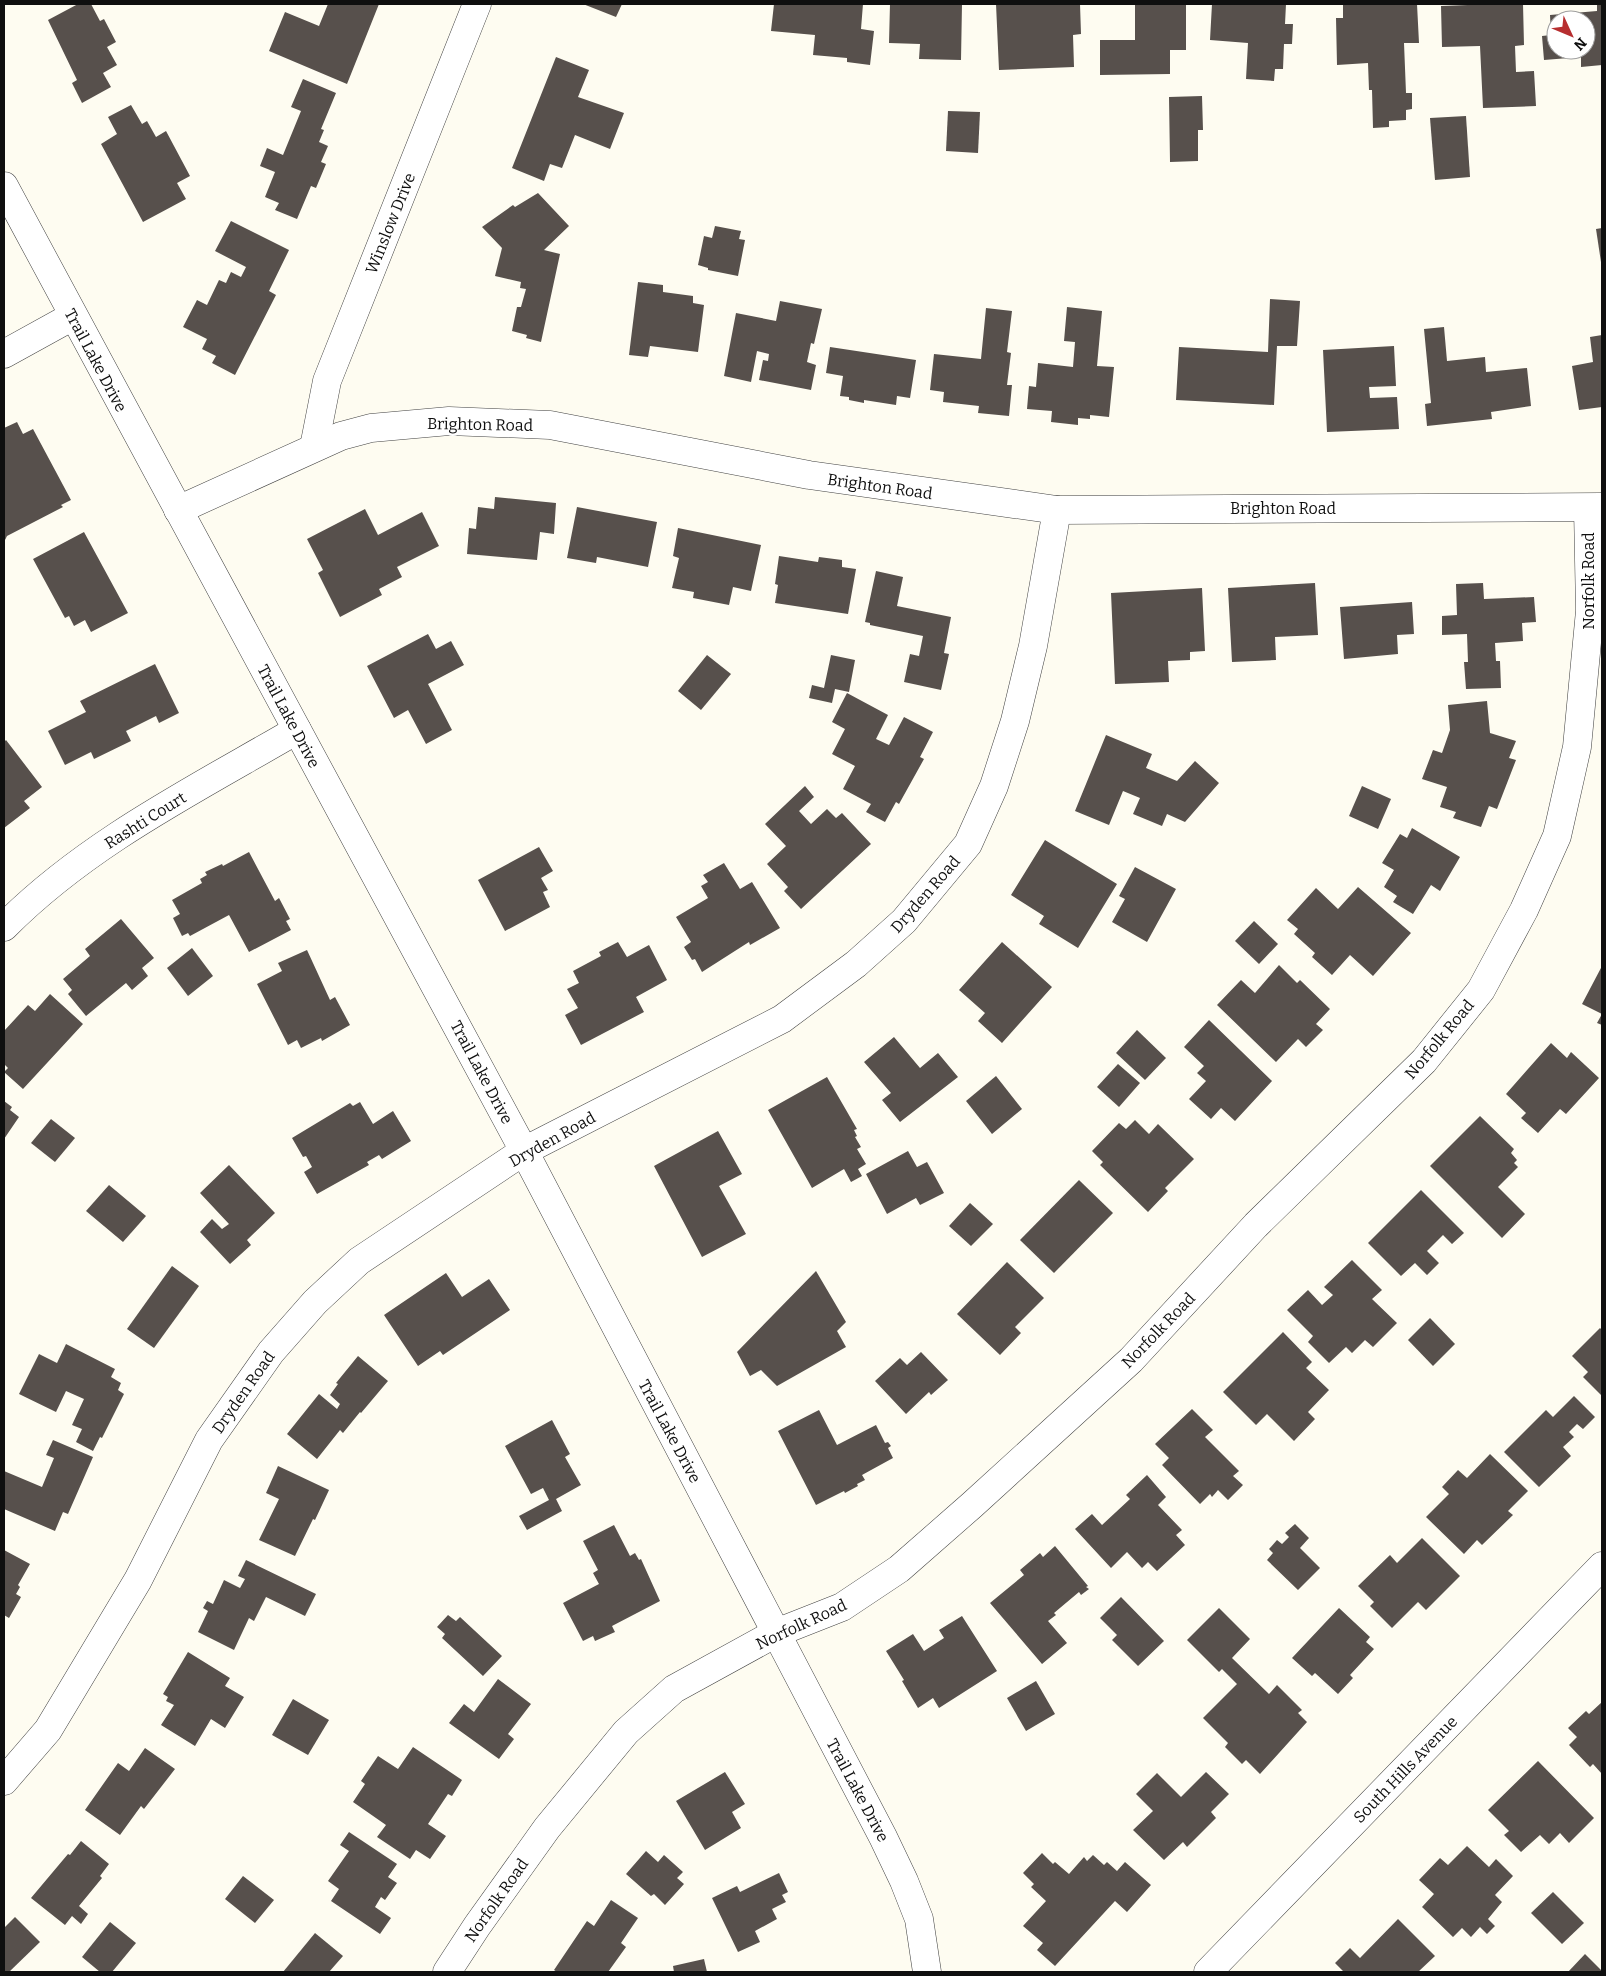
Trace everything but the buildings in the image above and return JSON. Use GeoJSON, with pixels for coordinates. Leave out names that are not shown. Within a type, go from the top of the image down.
{"type":"FeatureCollection","features":[{"type":"Feature","properties":{"kind":"street","name":"Winslow Drive"},"geometry":{"type":"LineString","coordinates":[[314,447],[327,381],[478,4]]}},
{"type":"Feature","properties":{"kind":"street","name":"Trail Lake Drive"},"geometry":{"type":"LineString","coordinates":[[4,186],[524,1152],[776,1633],[904,1881],[919,1919],[927,1972]]}},
{"type":"Feature","properties":{"kind":"street"},"geometry":{"type":"LineString","coordinates":[[4,354],[73,316]]}},
{"type":"Feature","properties":{"kind":"street","name":"Brighton Road"},"geometry":{"type":"LineString","coordinates":[[178,510],[341,436],[371,428],[449,421],[550,425],[809,475],[1057,510],[1523,506],[1595,508]]}},
{"type":"Feature","properties":{"kind":"street","name":"Norfolk Road"},"geometry":{"type":"LineString","coordinates":[[447,1972],[546,1828],[626,1732],[674,1689],[776,1633],[842,1607],[899,1569],[1124,1366],[1256,1225],[1424,1061],[1481,990],[1524,910],[1554,844],[1565,800],[1577,747],[1590,611],[1595,508]]}},
{"type":"Feature","properties":{"kind":"street","name":"Dryden Road"},"geometry":{"type":"LineString","coordinates":[[4,1781],[48,1730],[138,1580],[209,1440],[271,1352],[315,1302],[359,1261],[524,1152],[782,1019],[856,964],[904,922],[968,844],[994,786],[1015,721],[1033,646],[1057,510]]}},
{"type":"Feature","properties":{"kind":"street","name":"Rashti Court"},"geometry":{"type":"LineString","coordinates":[[4,927],[24,907],[90,854],[135,825],[297,730]]}},
{"type":"Feature","properties":{"kind":"street","name":"South Hills Avenue"},"geometry":{"type":"LineString","coordinates":[[1208,1972],[1602,1566]]}}]}
